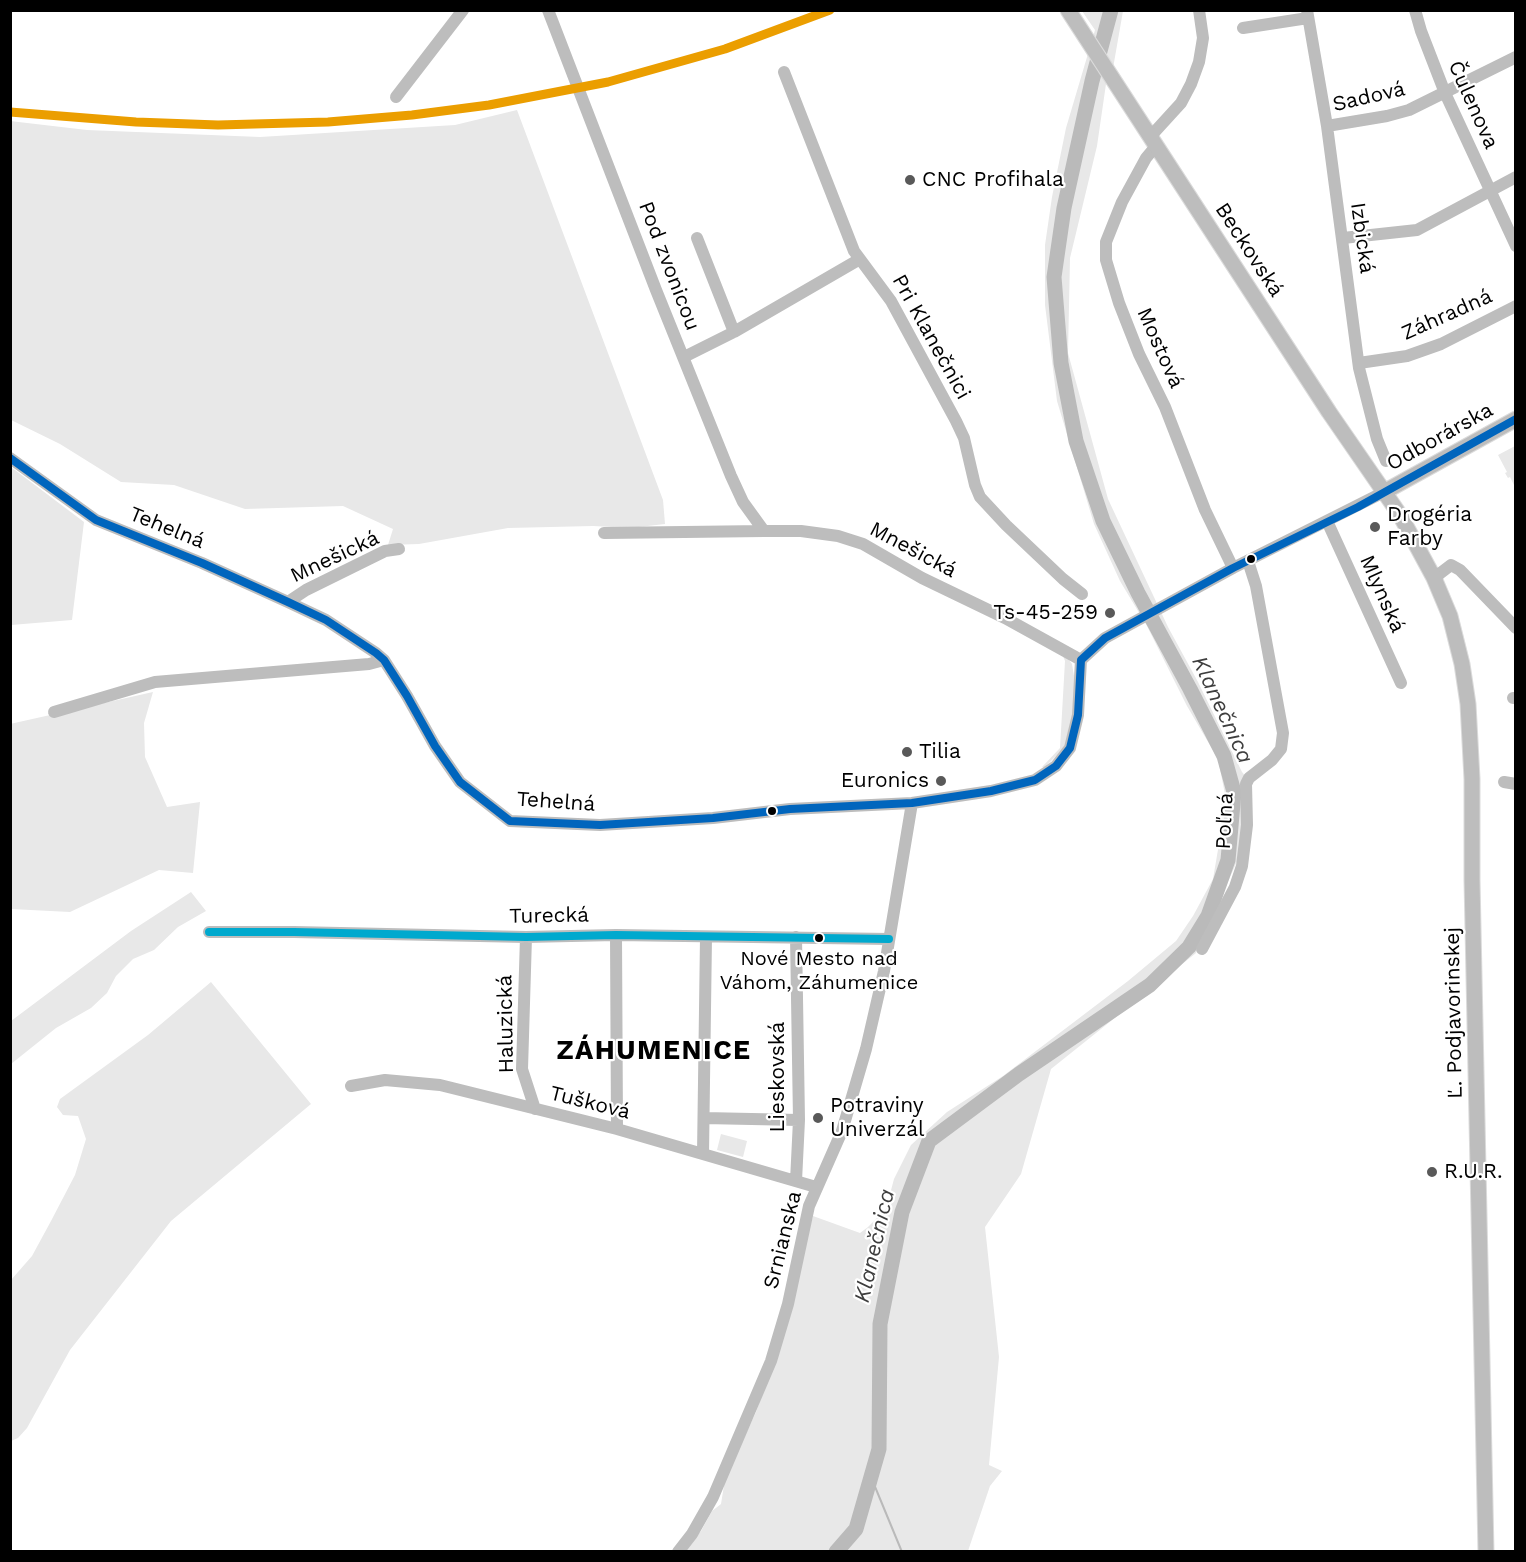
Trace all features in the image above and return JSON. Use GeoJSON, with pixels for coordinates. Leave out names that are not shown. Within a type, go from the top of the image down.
{"type":"FeatureCollection","features":[{"type":"Feature","properties":{"kind":"main road","name":"Beckovská"},"geometry":{"type":"LineString","coordinates":[[1068,10],[1329,412],[1384,492]]}},
{"type":"Feature","properties":{"kind":"main road","name":"Odborárska"},"geometry":{"type":"LineString","coordinates":[[1384,492],[1515,419]]}},
{"type":"Feature","properties":{"kind":"main road","name":"Ľ. Podjavorinskej"},"geometry":{"type":"LineString","coordinates":[[1384,492],[1400,515],[1434,578],[1450,616],[1462,664],[1468,704],[1472,778],[1472,880],[1486,1551]]}},
{"type":"Feature","properties":{"kind":"street"},"geometry":{"type":"LineString","coordinates":[[396,97],[463,10]]}},
{"type":"Feature","properties":{"kind":"street","name":"Pod zvonicou"},"geometry":{"type":"LineString","coordinates":[[548,10],[735,485],[743,502],[764,531]]}},
{"type":"Feature","properties":{"kind":"street","name":"Mostová"},"geometry":{"type":"LineString","coordinates":[[1199,10],[1203,38],[1199,62],[1191,84],[1181,103],[1153,141],[1122,202],[1106,242],[1106,260],[1119,303],[1139,354],[1165,406],[1205,510],[1233,568]]}},
{"type":"Feature","properties":{"kind":"street","name":"Čulenova"},"geometry":{"type":"LineString","coordinates":[[1415,10],[1420,31],[1445,93],[1515,246]]}},
{"type":"Feature","properties":{"kind":"street","name":"Izbická"},"geometry":{"type":"LineString","coordinates":[[1243,28],[1307,14],[1327,126],[1359,363],[1377,439],[1386,461]]}},
{"type":"Feature","properties":{"kind":"street","name":"Sadová"},"geometry":{"type":"LineString","coordinates":[[1327,126],[1409,110],[1515,57]]}},
{"type":"Feature","properties":{"kind":"street","name":"Pri Klanečnici"},"geometry":{"type":"LineString","coordinates":[[784,72],[854,251],[891,301],[960,430],[968,448],[978,492],[984,504],[1063,579],[1082,594]]}},
{"type":"Feature","properties":{"kind":"street"},"geometry":{"type":"LineString","coordinates":[[1343,238],[1417,230],[1515,177]]}},
{"type":"Feature","properties":{"kind":"street"},"geometry":{"type":"LineString","coordinates":[[697,238],[734,332]]}},
{"type":"Feature","properties":{"kind":"street"},"geometry":{"type":"LineString","coordinates":[[684,357],[734,332],[860,259]]}},
{"type":"Feature","properties":{"kind":"street","name":"Záhradná"},"geometry":{"type":"LineString","coordinates":[[1359,363],[1407,356],[1440,344],[1515,306]]}},
{"type":"Feature","properties":{"kind":"street","name":"Tehelná"},"geometry":{"type":"LineString","coordinates":[[10,458],[96,520],[202,563],[326,620],[384,660],[435,746],[460,782],[510,821],[600,825],[712,818],[790,809],[912,803],[991,791],[1035,780],[1056,765],[1070,748],[1078,715],[1081,660]]}},
{"type":"Feature","properties":{"kind":"street"},"geometry":{"type":"LineString","coordinates":[[1081,660],[1105,638],[1233,568],[1384,492]]}},
{"type":"Feature","properties":{"kind":"street","name":"Mlynská"},"geometry":{"type":"LineString","coordinates":[[1327,521],[1401,683]]}},
{"type":"Feature","properties":{"kind":"street","name":"Mnešická"},"geometry":{"type":"LineString","coordinates":[[604,533],[764,531],[810,532],[838,536],[863,544],[922,578],[1005,618],[1081,660]]}},
{"type":"Feature","properties":{"kind":"street","name":"Mnešická"},"geometry":{"type":"LineString","coordinates":[[288,602],[306,590],[385,551],[399,549]]}},
{"type":"Feature","properties":{"kind":"street","name":"Poľná"},"geometry":{"type":"LineString","coordinates":[[1202,949],[1235,887],[1242,866],[1247,825],[1246,784],[1249,778],[1272,760],[1281,749],[1283,733],[1256,586],[1248,561]]}},
{"type":"Feature","properties":{"kind":"street"},"geometry":{"type":"LineString","coordinates":[[1434,578],[1451,565],[1460,570],[1515,628]]}},
{"type":"Feature","properties":{"kind":"street"},"geometry":{"type":"LineString","coordinates":[[54,712],[155,682],[369,664],[384,660]]}},
{"type":"Feature","properties":{"kind":"street","name":"Srnianska"},"geometry":{"type":"LineString","coordinates":[[678,1551],[705,1512],[771,1361],[788,1304],[806,1216],[816,1187],[842,1131],[875,1012],[890,939],[912,803]]}},
{"type":"Feature","properties":{"kind":"street","name":"Turecká"},"geometry":{"type":"LineString","coordinates":[[209,932],[890,939]]}},
{"type":"Feature","properties":{"kind":"street"},"geometry":{"type":"LineString","coordinates":[[616,935],[617,1129]]}},
{"type":"Feature","properties":{"kind":"street","name":"Haluzická"},"geometry":{"type":"LineString","coordinates":[[526,937],[522,1069],[535,1109]]}},
{"type":"Feature","properties":{"kind":"street"},"geometry":{"type":"LineString","coordinates":[[703,1154],[706,937]]}},
{"type":"Feature","properties":{"kind":"street","name":"Lieskovská"},"geometry":{"type":"LineString","coordinates":[[796,937],[799,1120],[796,1181]]}},
{"type":"Feature","properties":{"kind":"street","name":"Tušková"},"geometry":{"type":"LineString","coordinates":[[351,1086],[385,1080],[440,1085],[617,1129],[816,1187]]}},
{"type":"Feature","properties":{"kind":"street"},"geometry":{"type":"LineString","coordinates":[[704,1118],[799,1120]]}},
{"type":"Feature","properties":{"kind":"shaded area"},"geometry":{"type":"Polygon","coordinates":[[[1082,11],[1123,11],[1112,74],[1106,84],[1097,146],[1070,258],[1068,353],[1108,499],[1168,627],[1242,772],[1252,784],[1252,828],[1196,953],[1051,1069],[1021,1174],[985,1227],[999,1357],[989,1465],[1002,1471],[990,1486],[968,1551],[684,1552],[701,1531],[712,1511],[721,1504],[725,1479],[756,1412],[767,1381],[813,1216],[860,1233],[868,1227],[886,1209],[894,1179],[911,1145],[947,1112],[1003,1076],[1128,981],[1176,941],[1213,879],[1222,826],[1221,797],[1226,799],[1218,759],[1187,706],[1147,626],[1120,581],[1094,524],[1057,401],[1045,305],[1045,245],[1066,128],[1095,30],[1082,11]]]}},
{"type":"Feature","properties":{"kind":"shaded area"},"geometry":{"type":"Polygon","coordinates":[[[517,110],[663,500],[665,524],[630,528],[593,526],[508,528],[419,544],[388,545],[393,529],[343,506],[245,509],[174,485],[121,482],[60,444],[11,420],[10,121],[87,130],[260,137],[455,125],[517,110]]]}},
{"type":"Feature","properties":{"kind":"shaded area"},"geometry":{"type":"Polygon","coordinates":[[[1515,446],[1515,487],[1505,473],[1507,472],[1498,455],[1515,446]]]}},
{"type":"Feature","properties":{"kind":"shaded area"},"geometry":{"type":"Polygon","coordinates":[[[11,467],[84,522],[72,620],[11,625],[11,467]]]}},
{"type":"Feature","properties":{"kind":"shaded area"},"geometry":{"type":"Polygon","coordinates":[[[1063,656],[1067,657],[1072,664],[1074,676],[1075,697],[1070,735],[1064,748],[1045,767],[1042,767],[1060,748],[1065,661],[1063,656]]]}},
{"type":"Feature","properties":{"kind":"shaded area"},"geometry":{"type":"Polygon","coordinates":[[[153,692],[144,723],[145,757],[167,807],[200,802],[193,873],[159,870],[70,912],[11,909],[10,724],[153,692]]]}},
{"type":"Feature","properties":{"kind":"shaded area"},"geometry":{"type":"Polygon","coordinates":[[[191,892],[206,911],[178,927],[154,950],[133,959],[116,976],[107,993],[91,1008],[56,1028],[11,1064],[11,1021],[131,931],[191,892]]]}},
{"type":"Feature","properties":{"kind":"shaded area"},"geometry":{"type":"Polygon","coordinates":[[[211,982],[311,1104],[171,1221],[70,1350],[27,1428],[18,1438],[11,1441],[11,1280],[32,1256],[51,1221],[75,1175],[86,1139],[78,1116],[63,1115],[57,1107],[60,1099],[148,1035],[211,982]]]}},
{"type":"Feature","properties":{"kind":"shaded area"},"geometry":{"type":"Polygon","coordinates":[[[721,1134],[747,1141],[743,1157],[717,1150],[721,1134]]]}},
{"type":"Feature","properties":{"kind":"waterway","name":"Klanečnica"},"geometry":{"type":"LineString","coordinates":[[836,1552],[856,1529],[879,1449],[880,1324],[902,1212],[929,1141],[1019,1074],[1150,985],[1189,947],[1208,916],[1228,860],[1234,792],[1224,756],[1138,593],[1103,521],[1076,441],[1061,363],[1054,277],[1064,208],[1092,81],[1111,10]]}},
{"type":"Feature","properties":{"kind":"waterway"},"geometry":{"type":"LineString","coordinates":[[871,1477],[902,1552]]}},
{"type":"Feature","properties":{"kind":"transit line"},"geometry":{"type":"LineString","coordinates":[[10,112],[136,122],[218,125],[328,122],[412,115],[489,105],[608,82],[725,49],[830,10]]}},
{"type":"Feature","properties":{"kind":"transit line"},"geometry":{"type":"LineString","coordinates":[[10,458],[96,520],[202,563],[326,620],[376,653],[384,660],[435,746],[460,782],[510,821],[600,825],[713,818],[790,809],[912,803],[991,791],[1035,780],[1056,766],[1070,748],[1078,715],[1081,660],[1105,638],[1233,568],[1358,507],[1516,419]]}},
{"type":"Feature","properties":{"kind":"transit line"},"geometry":{"type":"LineString","coordinates":[[209,932],[889,939]]}},
{"type":"Feature","properties":{"kind":"place","name":"CNC Profihala"},"geometry":{"type":"Point","coordinates":[910,180]}},
{"type":"Feature","properties":{"kind":"place","name":"Drogéria Farby"},"geometry":{"type":"Point","coordinates":[1375,527]}},
{"type":"Feature","properties":{"kind":"place","name":"Ts-45-259"},"geometry":{"type":"Point","coordinates":[1110,613]}},
{"type":"Feature","properties":{"kind":"place","name":"Tilia"},"geometry":{"type":"Point","coordinates":[907,752]}},
{"type":"Feature","properties":{"kind":"place","name":"Euronics"},"geometry":{"type":"Point","coordinates":[941,781]}},
{"type":"Feature","properties":{"kind":"place","name":"Nové Mesto nad Váhom, Záhumenice"},"geometry":{"type":"Point","coordinates":[819,938]}},
{"type":"Feature","properties":{"kind":"place","name":"Potraviny Univerzál"},"geometry":{"type":"Point","coordinates":[818,1118]}},
{"type":"Feature","properties":{"kind":"place","name":"R.U.R."},"geometry":{"type":"Point","coordinates":[1432,1172]}},
{"type":"Feature","properties":{"kind":"district","name":"ZÁHUMENICE"},"geometry":{"type":"Point","coordinates":[654,1051]}}]}
